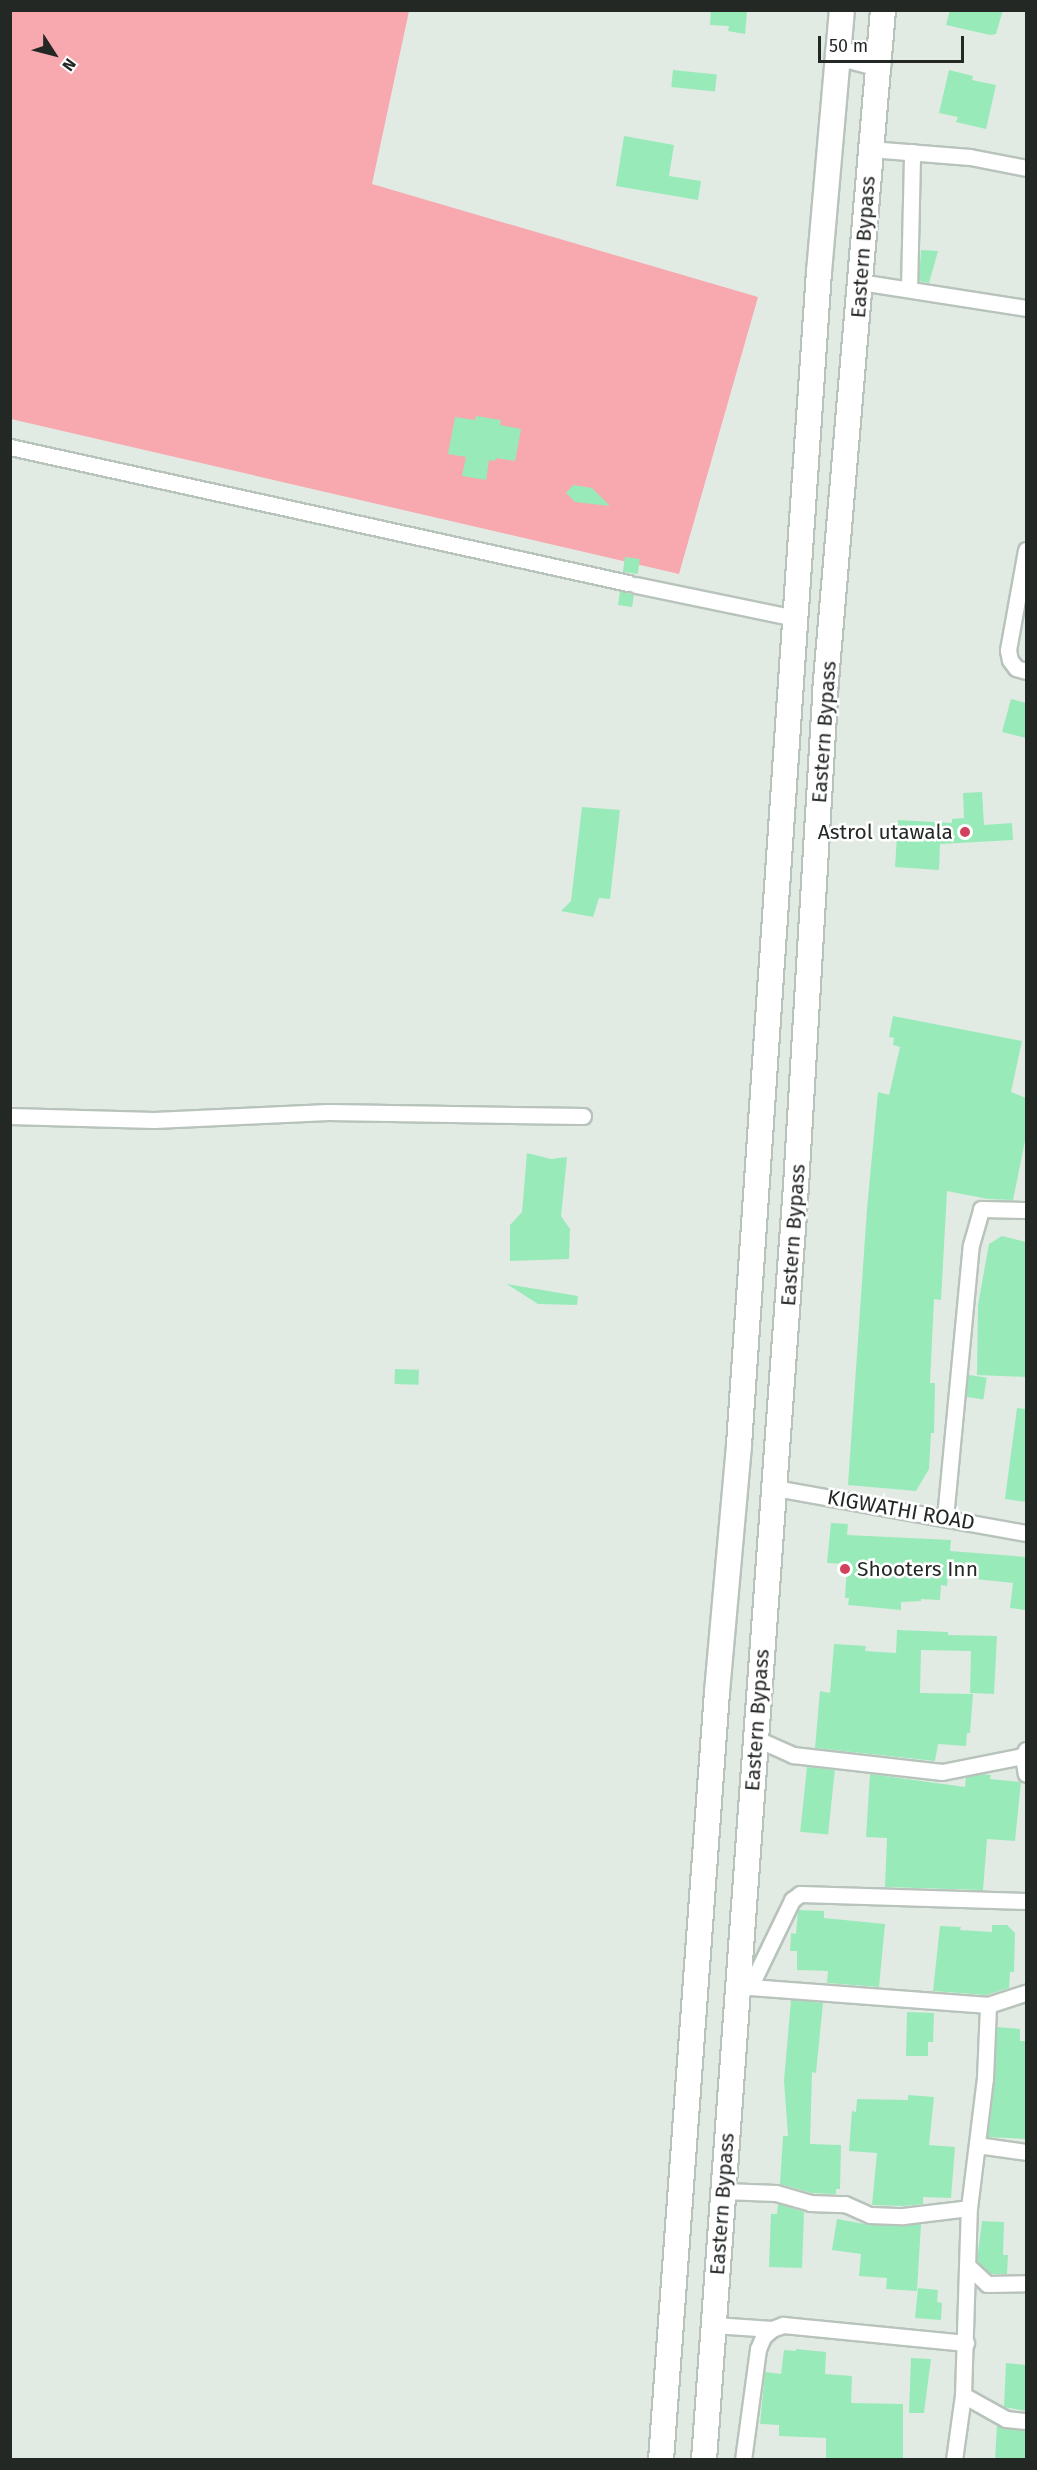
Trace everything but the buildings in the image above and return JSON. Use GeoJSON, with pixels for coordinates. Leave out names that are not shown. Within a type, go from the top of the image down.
{"type":"FeatureCollection","features":[{"type":"Feature","properties":{"kind":"main road","name":"Eastern Bypass"},"geometry":{"type":"LineString","coordinates":[[661,2460],[717,1692],[739,1445],[819,272],[842,10]]}},
{"type":"Feature","properties":{"kind":"main road","name":"Eastern Bypass"},"geometry":{"type":"LineString","coordinates":[[704,2460],[723,2191],[745,1978],[755,1738],[776,1488],[825,692],[883,10]]}},
{"type":"Feature","properties":{"kind":"main road"},"geometry":{"type":"LineString","coordinates":[[838,53],[879,64]]}},
{"type":"Feature","properties":{"kind":"street"},"geometry":{"type":"LineString","coordinates":[[870,149],[970,157],[1026,168]]}},
{"type":"Feature","properties":{"kind":"street"},"geometry":{"type":"LineString","coordinates":[[909,289],[912,152]]}},
{"type":"Feature","properties":{"kind":"street"},"geometry":{"type":"LineString","coordinates":[[861,282],[1026,308]]}},
{"type":"Feature","properties":{"kind":"street"},"geometry":{"type":"LineString","coordinates":[[10,447],[795,618]]}},
{"type":"Feature","properties":{"kind":"street"},"geometry":{"type":"LineString","coordinates":[[1026,550],[1008,650],[1010,660],[1016,668],[1026,671]]}},
{"type":"Feature","properties":{"kind":"street"},"geometry":{"type":"LineString","coordinates":[[10,1116],[154,1120],[328,1112],[583,1116]]}},
{"type":"Feature","properties":{"kind":"street"},"geometry":{"type":"LineString","coordinates":[[945,1518],[971,1245],[981,1209],[1026,1210]]}},
{"type":"Feature","properties":{"kind":"street","name":"KIGWATHI ROAD"},"geometry":{"type":"LineString","coordinates":[[776,1488],[1026,1533]]}},
{"type":"Feature","properties":{"kind":"street"},"geometry":{"type":"LineString","coordinates":[[755,1738],[793,1755],[942,1772],[1025,1753],[1026,1774]]}},
{"type":"Feature","properties":{"kind":"street"},"geometry":{"type":"LineString","coordinates":[[1026,1901],[800,1894],[792,1900],[745,1978],[988,2005],[1026,1993]]}},
{"type":"Feature","properties":{"kind":"street"},"geometry":{"type":"LineString","coordinates":[[954,2460],[963,2395],[969,2267],[969,2208],[985,2078],[988,2005]]}},
{"type":"Feature","properties":{"kind":"street"},"geometry":{"type":"LineString","coordinates":[[977,2145],[1026,2152]]}},
{"type":"Feature","properties":{"kind":"street"},"geometry":{"type":"LineString","coordinates":[[723,2191],[776,2193],[810,2203],[845,2204],[870,2215],[903,2216],[969,2208]]}},
{"type":"Feature","properties":{"kind":"street"},"geometry":{"type":"LineString","coordinates":[[969,2267],[987,2284],[1026,2283]]}},
{"type":"Feature","properties":{"kind":"street"},"geometry":{"type":"LineString","coordinates":[[714,2325],[772,2329]]}},
{"type":"Feature","properties":{"kind":"street"},"geometry":{"type":"LineString","coordinates":[[743,2460],[758,2349],[763,2337],[772,2329],[783,2325],[966,2343]]}},
{"type":"Feature","properties":{"kind":"street"},"geometry":{"type":"LineString","coordinates":[[963,2395],[1006,2419],[1026,2421]]}},
{"type":"Feature","properties":{"kind":"shaded area"},"geometry":{"type":"Polygon","coordinates":[[[11,11],[409,11],[372,184],[758,297],[679,574],[11,419],[11,11]]]}},
{"type":"Feature","properties":{"kind":"place","name":"Astrol utawala"},"geometry":{"type":"Point","coordinates":[965,832]}},
{"type":"Feature","properties":{"kind":"place","name":"Shooters Inn"},"geometry":{"type":"Point","coordinates":[845,1569]}}]}
